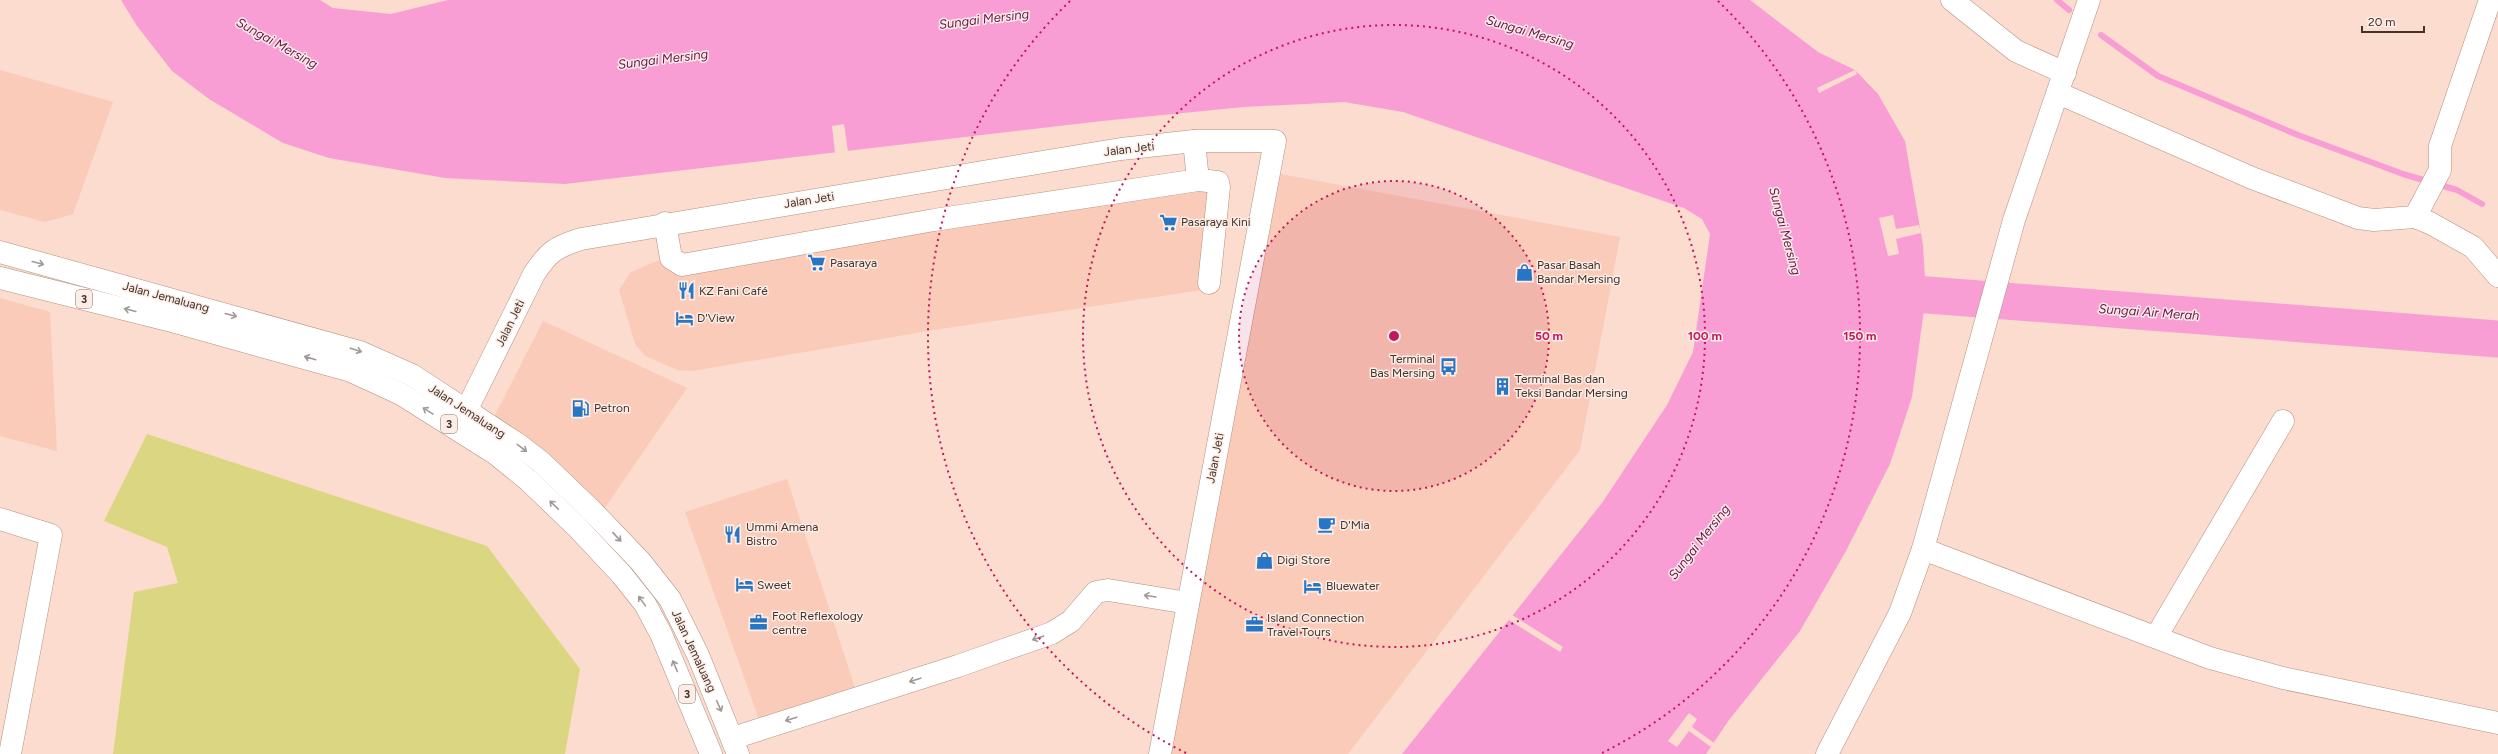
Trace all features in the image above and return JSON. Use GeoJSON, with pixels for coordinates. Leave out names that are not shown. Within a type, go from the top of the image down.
{"type":"FeatureCollection","features":[{"type":"Feature","properties":{"kind":"main road"},"geometry":{"type":"LineString","coordinates":[[1952,0],[2016,51],[2062,83],[2252,178],[2358,218],[2374,220],[2415,217],[2473,246],[2498,276]]}},
{"type":"Feature","properties":{"kind":"main road"},"geometry":{"type":"LineString","coordinates":[[1827,754],[1900,613],[1923,549],[2014,220],[2062,83],[2089,0]]}},
{"type":"Feature","properties":{"kind":"main road"},"geometry":{"type":"LineString","coordinates":[[2415,217],[2440,170],[2440,146],[2490,0]]}},
{"type":"Feature","properties":{"kind":"main road"},"geometry":{"type":"LineString","coordinates":[[1194,141],[1198,180]]}},
{"type":"Feature","properties":{"kind":"main road","name":"Jalan Jeti"},"geometry":{"type":"LineString","coordinates":[[466,411],[534,274],[545,256],[556,247],[581,238],[1121,149],[1194,141],[1275,141],[1160,754]]}},
{"type":"Feature","properties":{"kind":"main road"},"geometry":{"type":"LineString","coordinates":[[665,223],[671,258],[675,262],[682,265],[934,220],[1198,180],[1213,180],[1218,182],[1219,187],[1209,283]]}},
{"type":"Feature","properties":{"kind":"main road","name":"Jalan Jemaluang"},"geometry":{"type":"LineString","coordinates":[[0,252],[360,352],[412,375],[519,445],[541,462],[593,512],[640,562],[673,606],[698,655],[735,746]]}},
{"type":"Feature","properties":{"kind":"main road","name":"Jalan Jemaluang"},"geometry":{"type":"LineString","coordinates":[[0,278],[168,320],[351,371],[401,394],[496,454],[528,480],[577,527],[622,575],[645,604],[661,634],[711,754]]}},
{"type":"Feature","properties":{"kind":"main road"},"geometry":{"type":"LineString","coordinates":[[2156,637],[2282,421]]}},
{"type":"Feature","properties":{"kind":"main road"},"geometry":{"type":"LineString","coordinates":[[0,519],[51,535],[10,754]]}},
{"type":"Feature","properties":{"kind":"main road"},"geometry":{"type":"LineString","coordinates":[[1923,549],[2210,658],[2283,678],[2498,722]]}},
{"type":"Feature","properties":{"kind":"main road"},"geometry":{"type":"LineString","coordinates":[[735,746],[950,668],[1052,633],[1071,621],[1096,592],[1108,590],[1188,603]]}},
{"type":"Feature","properties":{"kind":"shaded area"},"geometry":{"type":"Polygon","coordinates":[[[0,70],[113,102],[73,214],[45,222],[0,210],[0,70]]]}},
{"type":"Feature","properties":{"kind":"shaded area"},"geometry":{"type":"Polygon","coordinates":[[[1207,173],[1216,288],[934,330],[692,371],[677,370],[645,356],[635,344],[619,290],[631,272],[662,259],[1207,173]]]}},
{"type":"Feature","properties":{"kind":"shaded area"},"geometry":{"type":"Polygon","coordinates":[[[1275,173],[1620,237],[1580,450],[1348,754],[1169,754],[1275,173]]]}},
{"type":"Feature","properties":{"kind":"shaded area"},"geometry":{"type":"Polygon","coordinates":[[[0,298],[50,312],[57,451],[0,436],[0,298]]]}},
{"type":"Feature","properties":{"kind":"shaded area"},"geometry":{"type":"Polygon","coordinates":[[[543,321],[687,388],[602,512],[492,421],[543,321]]]}},
{"type":"Feature","properties":{"kind":"shaded area"},"geometry":{"type":"Polygon","coordinates":[[[147,434],[487,546],[580,669],[565,754],[113,754],[134,592],[178,583],[167,547],[104,521],[147,434]]]}},
{"type":"Feature","properties":{"kind":"shaded area"},"geometry":{"type":"Polygon","coordinates":[[[787,479],[856,691],[760,722],[685,512],[787,479]]]}},
{"type":"Feature","properties":{"kind":"water","name":"Sungai Mersing"},"geometry":{"type":"Polygon","coordinates":[[[121,0],[320,0],[333,8],[391,14],[448,0],[1750,0],[1818,52],[1855,70],[1878,94],[1905,141],[1923,245],[1926,295],[1912,397],[1890,464],[1846,551],[1800,631],[1729,720],[1706,754],[1402,754],[1602,503],[1667,405],[1693,352],[1710,234],[1702,219],[1684,208],[1403,112],[1344,102],[1244,107],[1102,121],[565,184],[445,178],[329,158],[283,143],[209,99],[172,71],[137,26],[121,0]]]}},
{"type":"Feature","properties":{"kind":"pier"},"geometry":{"type":"Polygon","coordinates":[[[1855,70],[1857,74],[1819,93],[1817,88],[1855,70]]]}},
{"type":"Feature","properties":{"kind":"pier"},"geometry":{"type":"Polygon","coordinates":[[[844,124],[848,152],[835,153],[832,126],[844,124]]]}},
{"type":"Feature","properties":{"kind":"pier"},"geometry":{"type":"Polygon","coordinates":[[[1893,215],[1896,229],[1919,225],[1921,233],[1896,239],[1899,254],[1888,256],[1879,218],[1893,215]]]}},
{"type":"Feature","properties":{"kind":"pier"},"geometry":{"type":"Polygon","coordinates":[[[1512,615],[1563,647],[1560,652],[1509,620],[1512,615]]]}},
{"type":"Feature","properties":{"kind":"pier"},"geometry":{"type":"Polygon","coordinates":[[[1689,713],[1697,719],[1692,727],[1714,743],[1711,747],[1689,731],[1677,747],[1668,741],[1689,713]]]}},
{"type":"Feature","properties":{"kind":"waterway"},"geometry":{"type":"LineString","coordinates":[[2057,0],[2069,10]]}},
{"type":"Feature","properties":{"kind":"waterway"},"geometry":{"type":"LineString","coordinates":[[2101,35],[2158,76],[2298,135],[2403,174],[2457,190],[2482,204]]}},
{"type":"Feature","properties":{"kind":"waterway","name":"Sungai Air Merah"},"geometry":{"type":"LineString","coordinates":[[1876,291],[2498,339]]}},
{"type":"Feature","properties":{"kind":"place","name":"Pasaraya Kini"},"geometry":{"type":"Point","coordinates":[1168,222]}},
{"type":"Feature","properties":{"kind":"place","name":"Pasaraya"},"geometry":{"type":"Point","coordinates":[817,263]}},
{"type":"Feature","properties":{"kind":"place","name":"Pasar Basah Bandar Mersing"},"geometry":{"type":"Point","coordinates":[1524,272]}},
{"type":"Feature","properties":{"kind":"place","name":"KZ Fani Café"},"geometry":{"type":"Point","coordinates":[686,291]}},
{"type":"Feature","properties":{"kind":"place","name":"D'View"},"geometry":{"type":"Point","coordinates":[684,318]}},
{"type":"Feature","properties":{"kind":"place","name":"Terminal Bas Mersing"},"geometry":{"type":"Point","coordinates":[1448,366]}},
{"type":"Feature","properties":{"kind":"place","name":"Terminal Bas dan Teksi Bandar Mersing"},"geometry":{"type":"Point","coordinates":[1502,386]}},
{"type":"Feature","properties":{"kind":"place","name":"Petron"},"geometry":{"type":"Point","coordinates":[581,408]}},
{"type":"Feature","properties":{"kind":"place","name":"D'Mia"},"geometry":{"type":"Point","coordinates":[1327,525]}},
{"type":"Feature","properties":{"kind":"place","name":"Ummi Amena Bistro"},"geometry":{"type":"Point","coordinates":[733,534]}},
{"type":"Feature","properties":{"kind":"place","name":"Digi Store"},"geometry":{"type":"Point","coordinates":[1264,560]}},
{"type":"Feature","properties":{"kind":"place","name":"Sweet"},"geometry":{"type":"Point","coordinates":[744,585]}},
{"type":"Feature","properties":{"kind":"place","name":"Bluewater"},"geometry":{"type":"Point","coordinates":[1313,586]}},
{"type":"Feature","properties":{"kind":"place","name":"Foot Reflexology centre"},"geometry":{"type":"Point","coordinates":[759,623]}},
{"type":"Feature","properties":{"kind":"place","name":"Island Connection Travel Tours"},"geometry":{"type":"Point","coordinates":[1254,625]}}]}
